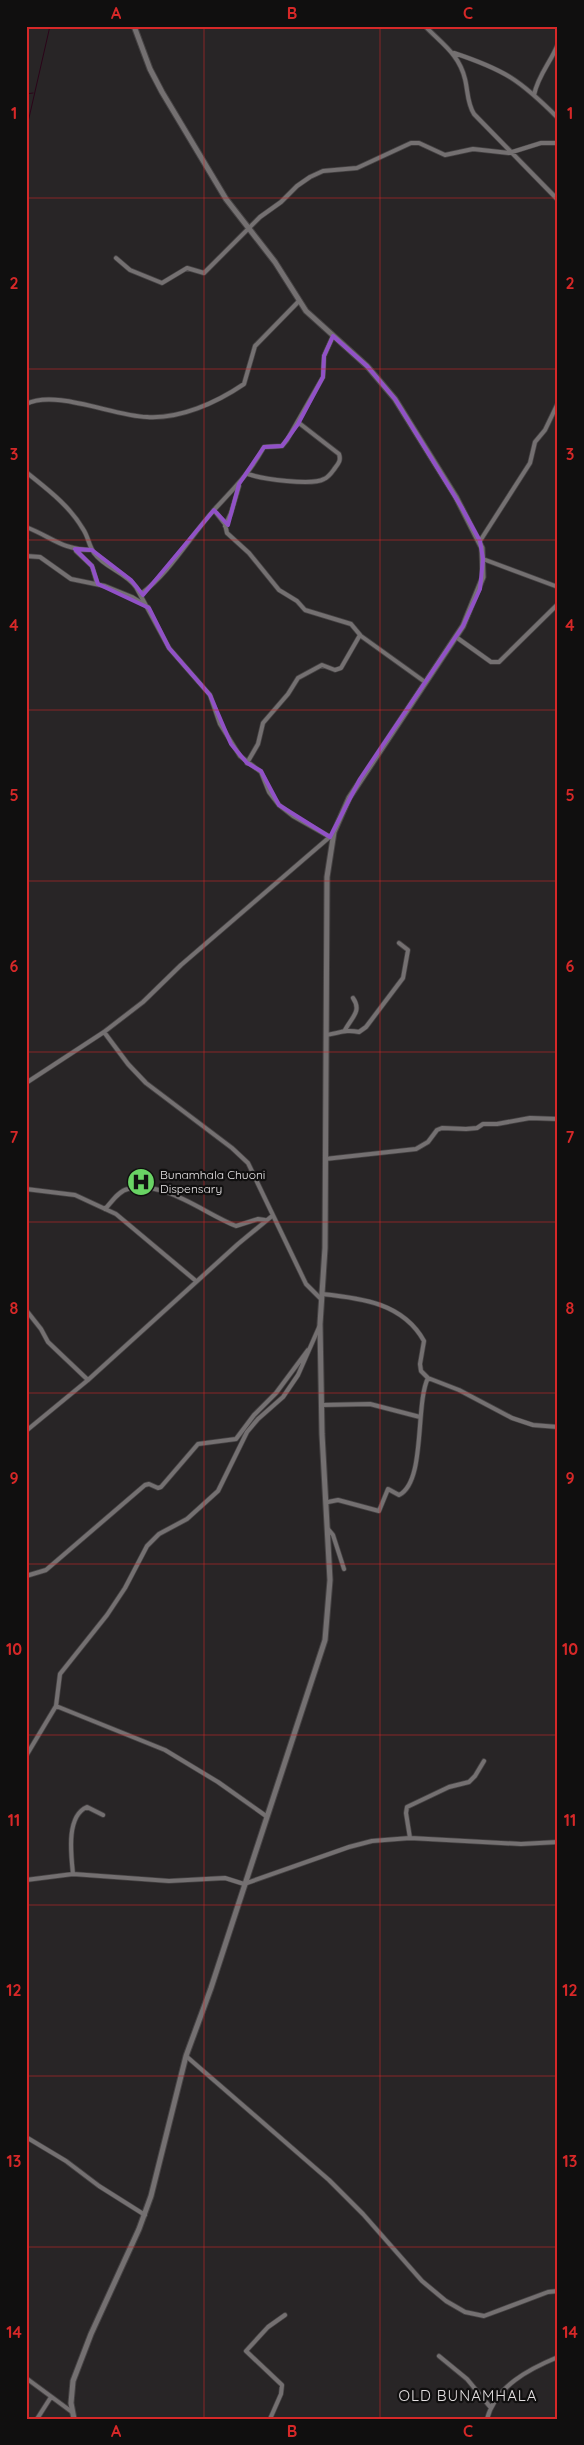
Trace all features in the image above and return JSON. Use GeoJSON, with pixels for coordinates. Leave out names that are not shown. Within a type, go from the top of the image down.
{"type":"FeatureCollection","features":[{"type":"Feature","properties":{"kind":"street"},"geometry":{"type":"LineString","coordinates":[[74,2419],[71,2391],[76,2370],[144,2215],[186,2056],[211,1988],[325,1640],[330,1591],[320,1324],[325,1248],[327,877],[332,835],[360,779],[456,637],[480,589],[483,559],[480,541],[447,482],[395,399],[368,366],[306,311],[275,262],[226,199],[150,69],[134,26]]}},
{"type":"Feature","properties":{"kind":"street"},"geometry":{"type":"LineString","coordinates":[[425,26],[454,53],[500,70],[534,95],[558,118]]}},
{"type":"Feature","properties":{"kind":"street"},"geometry":{"type":"LineString","coordinates":[[534,95],[540,76],[551,61],[558,44]]}},
{"type":"Feature","properties":{"kind":"street"},"geometry":{"type":"LineString","coordinates":[[454,53],[465,79],[471,109],[558,200]]}},
{"type":"Feature","properties":{"kind":"street"},"geometry":{"type":"LineString","coordinates":[[116,258],[130,270],[162,283],[187,268],[204,272],[248,228],[283,200],[297,186],[317,173],[357,168],[411,143],[419,144],[442,155],[472,149],[512,153],[541,143],[558,143]]}},
{"type":"Feature","properties":{"kind":"street"},"geometry":{"type":"LineString","coordinates":[[26,404],[44,399],[145,418],[165,417],[213,402],[244,384],[255,346],[299,301]]}},
{"type":"Feature","properties":{"kind":"street"},"geometry":{"type":"LineString","coordinates":[[141,594],[177,558],[214,510],[248,474],[264,447],[284,444],[299,423],[323,377],[324,356],[333,336]]}},
{"type":"Feature","properties":{"kind":"street"},"geometry":{"type":"LineString","coordinates":[[480,541],[530,463],[535,442],[545,430],[558,403]]}},
{"type":"Feature","properties":{"kind":"street"},"geometry":{"type":"LineString","coordinates":[[248,474],[288,482],[296,480],[308,482],[324,480],[333,471],[339,463],[339,454],[299,423]]}},
{"type":"Feature","properties":{"kind":"street"},"geometry":{"type":"LineString","coordinates":[[26,472],[55,494],[82,526],[92,550],[102,560],[131,580],[150,608],[169,648],[210,695],[220,724],[231,744],[247,763],[261,771],[269,792],[279,805],[293,816],[332,835]]}},
{"type":"Feature","properties":{"kind":"street"},"geometry":{"type":"LineString","coordinates":[[225,526],[231,514],[239,484]]}},
{"type":"Feature","properties":{"kind":"street"},"geometry":{"type":"LineString","coordinates":[[214,510],[227,532],[249,553],[279,590],[297,601],[305,610],[351,624],[360,635],[425,682]]}},
{"type":"Feature","properties":{"kind":"street"},"geometry":{"type":"LineString","coordinates":[[26,527],[45,538],[74,549],[92,550]]}},
{"type":"Feature","properties":{"kind":"street"},"geometry":{"type":"LineString","coordinates":[[74,549],[92,566],[94,578],[98,584]]}},
{"type":"Feature","properties":{"kind":"street"},"geometry":{"type":"LineString","coordinates":[[26,556],[47,560],[71,579],[98,584],[132,597],[150,608]]}},
{"type":"Feature","properties":{"kind":"street"},"geometry":{"type":"LineString","coordinates":[[483,559],[558,587]]}},
{"type":"Feature","properties":{"kind":"street"},"geometry":{"type":"LineString","coordinates":[[456,637],[491,662],[499,662],[558,604]]}},
{"type":"Feature","properties":{"kind":"street"},"geometry":{"type":"LineString","coordinates":[[247,763],[258,744],[263,723],[288,694],[298,678],[322,665],[338,670],[345,664],[360,635]]}},
{"type":"Feature","properties":{"kind":"street"},"geometry":{"type":"LineString","coordinates":[[26,1083],[104,1032],[143,1002],[205,944],[332,835]]}},
{"type":"Feature","properties":{"kind":"street"},"geometry":{"type":"LineString","coordinates":[[326,1034],[346,1030],[360,1032],[364,1030],[403,978],[408,950],[398,943]]}},
{"type":"Feature","properties":{"kind":"street"},"geometry":{"type":"LineString","coordinates":[[346,1030],[357,1012],[357,1004],[353,998]]}},
{"type":"Feature","properties":{"kind":"street"},"geometry":{"type":"LineString","coordinates":[[104,1032],[128,1064],[146,1083],[242,1156],[253,1173],[306,1284],[322,1300]]}},
{"type":"Feature","properties":{"kind":"street"},"geometry":{"type":"LineString","coordinates":[[325,1159],[416,1149],[428,1142],[437,1130],[442,1128],[477,1128],[483,1124],[497,1124],[530,1118],[558,1119]]}},
{"type":"Feature","properties":{"kind":"street"},"geometry":{"type":"LineString","coordinates":[[26,1188],[75,1195],[121,1217],[196,1281]]}},
{"type":"Feature","properties":{"kind":"street"},"geometry":{"type":"LineString","coordinates":[[105,1209],[123,1191],[143,1188],[169,1194],[236,1226],[258,1219],[266,1220]]}},
{"type":"Feature","properties":{"kind":"street"},"geometry":{"type":"LineString","coordinates":[[26,1431],[88,1380],[196,1281],[272,1216]]}},
{"type":"Feature","properties":{"kind":"street"},"geometry":{"type":"LineString","coordinates":[[322,1294],[372,1301],[387,1306],[399,1314],[424,1341],[420,1364],[421,1371],[428,1378],[459,1390],[502,1414],[520,1421],[533,1425],[558,1427]]}},
{"type":"Feature","properties":{"kind":"street"},"geometry":{"type":"LineString","coordinates":[[26,1310],[41,1329],[48,1342],[88,1380]]}},
{"type":"Feature","properties":{"kind":"street"},"geometry":{"type":"LineString","coordinates":[[26,1756],[56,1706],[60,1674],[107,1615],[125,1588],[147,1546],[159,1534],[187,1519],[218,1491],[247,1432],[258,1418],[283,1397],[298,1375],[320,1324]]}},
{"type":"Feature","properties":{"kind":"street"},"geometry":{"type":"LineString","coordinates":[[26,1576],[46,1570],[144,1485],[149,1484],[158,1488],[161,1487],[198,1444],[236,1439],[254,1414],[284,1383],[311,1345]]}},
{"type":"Feature","properties":{"kind":"street"},"geometry":{"type":"LineString","coordinates":[[328,1502],[342,1501],[378,1511],[388,1489],[399,1495],[406,1491],[416,1458],[422,1392],[428,1378]]}},
{"type":"Feature","properties":{"kind":"street"},"geometry":{"type":"LineString","coordinates":[[322,1405],[370,1404],[420,1417]]}},
{"type":"Feature","properties":{"kind":"street"},"geometry":{"type":"LineString","coordinates":[[328,1529],[333,1535],[344,1569]]}},
{"type":"Feature","properties":{"kind":"street"},"geometry":{"type":"LineString","coordinates":[[56,1706],[165,1750],[218,1782],[266,1816]]}},
{"type":"Feature","properties":{"kind":"street"},"geometry":{"type":"LineString","coordinates":[[410,1838],[406,1813],[407,1807],[449,1787],[469,1782],[476,1776],[484,1761]]}},
{"type":"Feature","properties":{"kind":"street"},"geometry":{"type":"LineString","coordinates":[[73,1874],[72,1830],[74,1818],[79,1810],[87,1807],[103,1815]]}},
{"type":"Feature","properties":{"kind":"street"},"geometry":{"type":"LineString","coordinates":[[26,1880],[73,1874],[169,1881],[225,1878],[244,1884],[362,1843],[410,1838],[521,1844],[558,1842]]}},
{"type":"Feature","properties":{"kind":"street"},"geometry":{"type":"LineString","coordinates":[[186,2056],[329,2180],[363,2214],[422,2281],[446,2301],[466,2312],[484,2316],[548,2292],[558,2291]]}},
{"type":"Feature","properties":{"kind":"street"},"geometry":{"type":"LineString","coordinates":[[26,2137],[66,2161],[144,2215]]}},
{"type":"Feature","properties":{"kind":"street"},"geometry":{"type":"LineString","coordinates":[[270,2419],[281,2394],[282,2385],[246,2352],[268,2327],[285,2315]]}},
{"type":"Feature","properties":{"kind":"street"},"geometry":{"type":"LineString","coordinates":[[439,2356],[468,2379],[490,2408]]}},
{"type":"Feature","properties":{"kind":"street"},"geometry":{"type":"LineString","coordinates":[[487,2419],[490,2408],[497,2396],[518,2378],[558,2357]]}},
{"type":"Feature","properties":{"kind":"street"},"geometry":{"type":"LineString","coordinates":[[26,2378],[72,2412]]}},
{"type":"Feature","properties":{"kind":"street"},"geometry":{"type":"LineString","coordinates":[[37,2419],[51,2397]]}},
{"type":"Feature","properties":{"kind":"highlighted area"},"geometry":{"type":"Polygon","coordinates":[[[333,336],[367,366],[395,399],[462,508],[480,541],[483,559],[480,589],[463,626],[360,779],[330,837],[279,805],[261,771],[247,763],[231,744],[210,695],[169,648],[149,608],[98,584],[92,566],[75,549],[92,550],[131,580],[143,595],[214,510],[228,525],[239,484],[264,447],[282,446],[298,424],[323,377],[324,356],[333,336]]]}},
{"type":"Feature","properties":{"kind":"waterway"},"geometry":{"type":"LineString","coordinates":[[26,131],[50,26]]}},
{"type":"Feature","properties":{"kind":"waterway"},"geometry":{"type":"LineString","coordinates":[[26,94],[33,93]]}},
{"type":"Feature","properties":{"kind":"place","name":"Bunamhala Chuoni Dispensary"},"geometry":{"type":"Point","coordinates":[141,1182]}},
{"type":"Feature","properties":{"kind":"district","name":"OLD BUNAMHALA"},"geometry":{"type":"Point","coordinates":[468,2396]}}]}
